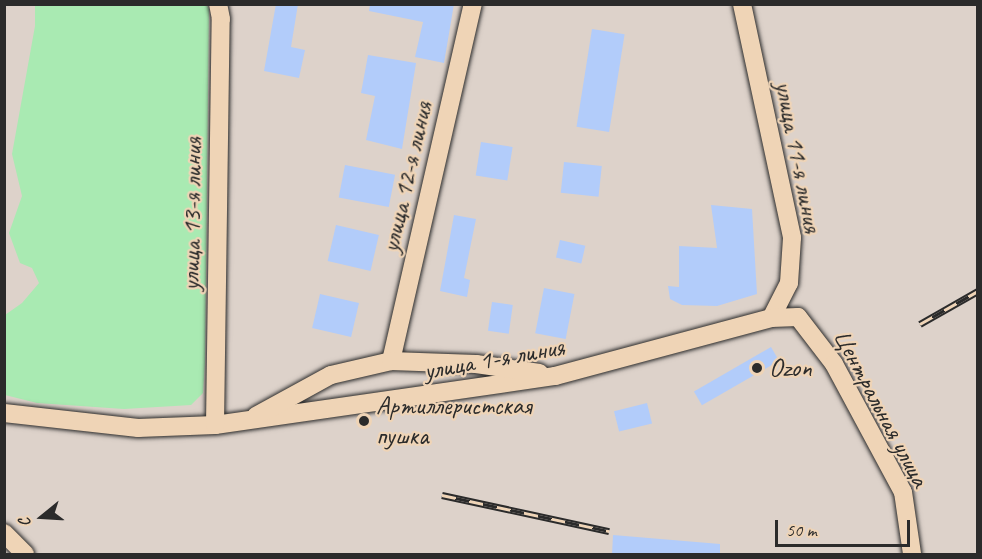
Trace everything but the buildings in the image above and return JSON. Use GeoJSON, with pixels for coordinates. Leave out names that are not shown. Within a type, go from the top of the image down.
{"type":"FeatureCollection","features":[{"type":"Feature","properties":{"kind":"street","name":"улица 13-я линия"},"geometry":{"type":"LineString","coordinates":[[215,425],[218,4]]}},
{"type":"Feature","properties":{"kind":"street","name":"улица 12-я линия"},"geometry":{"type":"LineString","coordinates":[[391,361],[473,4]]}},
{"type":"Feature","properties":{"kind":"street","name":"улица 11-я линия"},"geometry":{"type":"LineString","coordinates":[[742,4],[792,238],[789,283],[771,318]]}},
{"type":"Feature","properties":{"kind":"street","name":"Центральная улица"},"geometry":{"type":"LineString","coordinates":[[771,318],[798,317],[834,364],[903,492],[912,555]]}},
{"type":"Feature","properties":{"kind":"street","name":"улица 1-я линия"},"geometry":{"type":"LineString","coordinates":[[4,413],[138,428],[215,425],[555,376],[771,318]]}},
{"type":"Feature","properties":{"kind":"street"},"geometry":{"type":"LineString","coordinates":[[250,420],[331,375],[391,361],[476,364],[555,376]]}},
{"type":"Feature","properties":{"kind":"street"},"geometry":{"type":"LineString","coordinates":[[4,533],[25,555]]}},
{"type":"Feature","properties":{"kind":"green space"},"geometry":{"type":"Polygon","coordinates":[[[206,4],[209,9],[205,363],[203,393],[191,405],[124,409],[37,403],[5,395],[5,315],[22,303],[39,283],[32,268],[20,263],[9,233],[22,196],[12,154],[35,26],[35,5],[206,4]]]}},
{"type":"Feature","properties":{"kind":"railway"},"geometry":{"type":"LineString","coordinates":[[920,324],[978,291]]}},
{"type":"Feature","properties":{"kind":"railway"},"geometry":{"type":"LineString","coordinates":[[442,495],[609,531]]}},
{"type":"Feature","properties":{"kind":"place","name":"Ozon"},"geometry":{"type":"Point","coordinates":[757,368]}},
{"type":"Feature","properties":{"kind":"place","name":"Артиллеристская пушка"},"geometry":{"type":"Point","coordinates":[364,421]}}]}
